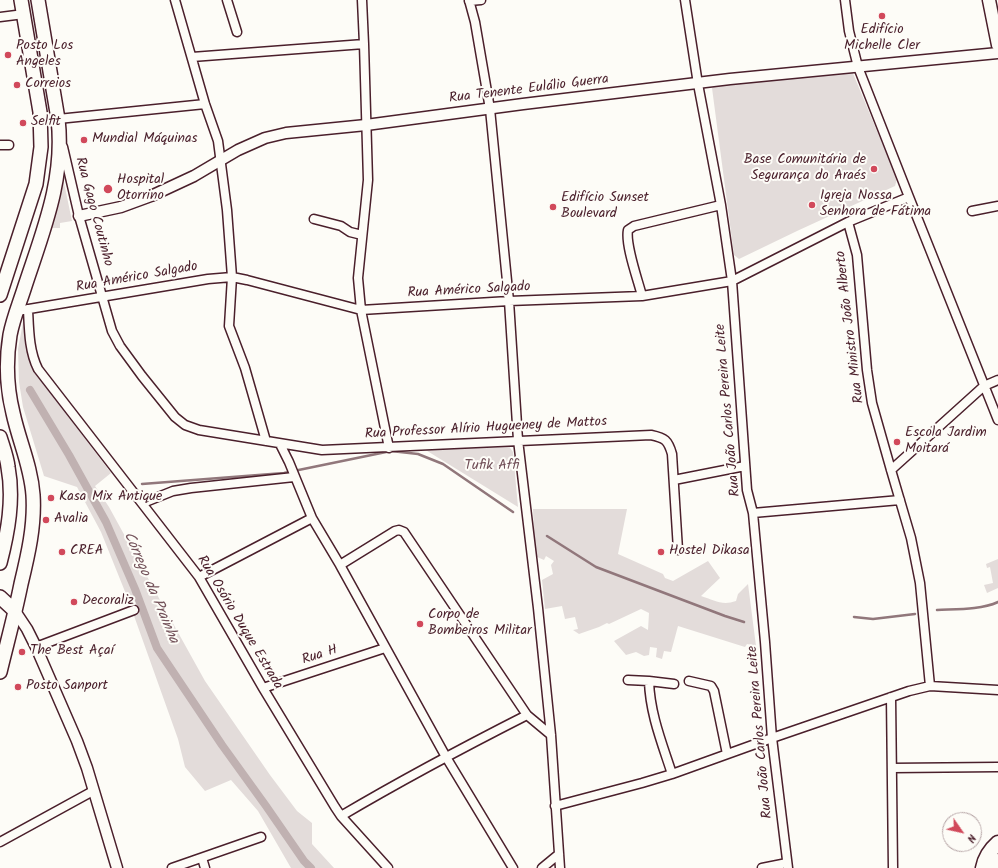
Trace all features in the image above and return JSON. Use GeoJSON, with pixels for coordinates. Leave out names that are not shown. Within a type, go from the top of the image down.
{"type":"FeatureCollection","features":[{"type":"Feature","properties":{"kind":"highway"},"geometry":{"type":"LineString","coordinates":[[983,868],[985,861],[998,843]]}},
{"type":"Feature","properties":{"kind":"highway"},"geometry":{"type":"LineString","coordinates":[[995,868],[998,861]]}},
{"type":"Feature","properties":{"kind":"main road"},"geometry":{"type":"LineString","coordinates":[[0,295],[36,184],[41,147],[40,112],[21,0]]}},
{"type":"Feature","properties":{"kind":"main road"},"geometry":{"type":"LineString","coordinates":[[0,672],[30,547],[34,515],[31,474],[13,413],[9,387],[8,361],[10,335],[22,310],[52,206],[59,166],[60,135],[58,119],[38,0]]}},
{"type":"Feature","properties":{"kind":"main road"},"geometry":{"type":"LineString","coordinates":[[989,0],[998,45]]}},
{"type":"Feature","properties":{"kind":"main road"},"geometry":{"type":"LineString","coordinates":[[24,14],[34,16],[37,20],[48,86],[56,105]]}},
{"type":"Feature","properties":{"kind":"main road"},"geometry":{"type":"LineString","coordinates":[[0,437],[8,466],[11,491],[10,512],[0,563]]}},
{"type":"Feature","properties":{"kind":"main road"},"geometry":{"type":"LineString","coordinates":[[0,597],[15,611]]}},
{"type":"Feature","properties":{"kind":"street"},"geometry":{"type":"LineString","coordinates":[[175,0],[205,104],[218,140],[227,210],[232,277],[228,326],[245,368],[266,441]]}},
{"type":"Feature","properties":{"kind":"street"},"geometry":{"type":"LineString","coordinates":[[227,0],[237,32]]}},
{"type":"Feature","properties":{"kind":"street"},"geometry":{"type":"LineString","coordinates":[[362,0],[368,180],[358,278],[361,310],[389,448]]}},
{"type":"Feature","properties":{"kind":"street"},"geometry":{"type":"LineString","coordinates":[[481,0],[469,1],[475,22],[490,108],[509,302],[518,440],[551,735],[560,868]]}},
{"type":"Feature","properties":{"kind":"street","name":"Rua João Carlos Pereira Leite"},"geometry":{"type":"LineString","coordinates":[[685,0],[698,84],[721,205],[732,281],[747,490],[753,513],[766,642],[772,738],[788,866]]}},
{"type":"Feature","properties":{"kind":"street"},"geometry":{"type":"LineString","coordinates":[[845,0],[849,31],[858,67],[998,420]]}},
{"type":"Feature","properties":{"kind":"street"},"geometry":{"type":"LineString","coordinates":[[0,17],[24,14]]}},
{"type":"Feature","properties":{"kind":"street"},"geometry":{"type":"LineString","coordinates":[[192,57],[364,44]]}},
{"type":"Feature","properties":{"kind":"street","name":"Rua Tenente Eulálio Guerra"},"geometry":{"type":"LineString","coordinates":[[79,216],[121,207],[151,196],[194,176],[238,150],[265,138],[286,133],[366,125],[490,108],[730,79],[998,53]]}},
{"type":"Feature","properties":{"kind":"street"},"geometry":{"type":"LineString","coordinates":[[58,119],[205,104]]}},
{"type":"Feature","properties":{"kind":"street","name":"Rua Gago Coutinho"},"geometry":{"type":"LineString","coordinates":[[60,135],[79,216],[102,297],[112,331],[120,346],[175,417],[185,425],[199,430],[266,441]]}},
{"type":"Feature","properties":{"kind":"street"},"geometry":{"type":"LineString","coordinates":[[0,146],[9,145]]}},
{"type":"Feature","properties":{"kind":"street","name":"Rua Américo Salgado"},"geometry":{"type":"LineString","coordinates":[[22,310],[208,279],[232,277],[361,310],[642,296],[732,281],[848,222],[909,197]]}},
{"type":"Feature","properties":{"kind":"street"},"geometry":{"type":"LineString","coordinates":[[642,296],[629,246],[627,235],[628,230],[634,226],[721,205]]}},
{"type":"Feature","properties":{"kind":"street"},"geometry":{"type":"LineString","coordinates":[[972,211],[998,206]]}},
{"type":"Feature","properties":{"kind":"street"},"geometry":{"type":"LineString","coordinates":[[314,219],[341,226],[350,232],[362,235]]}},
{"type":"Feature","properties":{"kind":"street","name":"Rua Ministro João Alberto"},"geometry":{"type":"LineString","coordinates":[[848,222],[857,255],[867,370],[872,403],[912,538],[920,583],[930,686]]}},
{"type":"Feature","properties":{"kind":"street","name":"Rua Osório Duque Estrada"},"geometry":{"type":"LineString","coordinates":[[22,310],[33,360],[38,369],[199,577],[262,688],[342,816],[388,868]]}},
{"type":"Feature","properties":{"kind":"street"},"geometry":{"type":"LineString","coordinates":[[891,470],[984,386],[998,380]]}},
{"type":"Feature","properties":{"kind":"street","name":"Rua Professor Alírio Hugueney de Mattos"},"geometry":{"type":"LineString","coordinates":[[266,441],[322,450],[651,435],[662,438],[669,443],[672,454],[678,550]]}},
{"type":"Feature","properties":{"kind":"street"},"geometry":{"type":"LineString","coordinates":[[280,444],[290,464],[312,518],[340,565],[446,756],[513,868]]}},
{"type":"Feature","properties":{"kind":"street"},"geometry":{"type":"LineString","coordinates":[[290,464],[296,447]]}},
{"type":"Feature","properties":{"kind":"street"},"geometry":{"type":"LineString","coordinates":[[674,480],[745,466]]}},
{"type":"Feature","properties":{"kind":"street"},"geometry":{"type":"LineString","coordinates":[[143,503],[185,489],[294,475]]}},
{"type":"Feature","properties":{"kind":"street"},"geometry":{"type":"LineString","coordinates":[[753,513],[900,500]]}},
{"type":"Feature","properties":{"kind":"street"},"geometry":{"type":"LineString","coordinates":[[199,577],[312,518]]}},
{"type":"Feature","properties":{"kind":"street"},"geometry":{"type":"LineString","coordinates":[[340,565],[395,531],[399,530],[404,532],[527,715],[551,735]]}},
{"type":"Feature","properties":{"kind":"street"},"geometry":{"type":"LineString","coordinates":[[36,647],[134,610]]}},
{"type":"Feature","properties":{"kind":"street"},"geometry":{"type":"LineString","coordinates":[[15,611],[27,628],[77,740],[116,868]]}},
{"type":"Feature","properties":{"kind":"street"},"geometry":{"type":"LineString","coordinates":[[9,634],[16,627],[22,626],[27,628]]}},
{"type":"Feature","properties":{"kind":"street","name":"Rua H"},"geometry":{"type":"LineString","coordinates":[[262,688],[385,648]]}},
{"type":"Feature","properties":{"kind":"street"},"geometry":{"type":"LineString","coordinates":[[628,680],[674,684]]}},
{"type":"Feature","properties":{"kind":"street"},"geometry":{"type":"LineString","coordinates":[[649,681],[653,713],[672,774]]}},
{"type":"Feature","properties":{"kind":"street"},"geometry":{"type":"LineString","coordinates":[[689,681],[711,686],[714,691],[727,754]]}},
{"type":"Feature","properties":{"kind":"street"},"geometry":{"type":"LineString","coordinates":[[555,806],[642,784],[891,697],[930,686],[998,690]]}},
{"type":"Feature","properties":{"kind":"street"},"geometry":{"type":"LineString","coordinates":[[891,697],[893,868]]}},
{"type":"Feature","properties":{"kind":"street"},"geometry":{"type":"LineString","coordinates":[[342,816],[391,786],[527,715]]}},
{"type":"Feature","properties":{"kind":"street"},"geometry":{"type":"LineString","coordinates":[[892,768],[998,767]]}},
{"type":"Feature","properties":{"kind":"street"},"geometry":{"type":"LineString","coordinates":[[0,842],[93,791]]}},
{"type":"Feature","properties":{"kind":"street"},"geometry":{"type":"LineString","coordinates":[[172,868],[261,837]]}},
{"type":"Feature","properties":{"kind":"street"},"geometry":{"type":"LineString","coordinates":[[542,868],[559,854]]}},
{"type":"Feature","properties":{"kind":"street"},"geometry":{"type":"LineString","coordinates":[[202,858],[205,868]]}},
{"type":"Feature","properties":{"kind":"street"},"geometry":{"type":"LineString","coordinates":[[762,868],[788,866]]}},
{"type":"Feature","properties":{"kind":"green space"},"geometry":{"type":"Polygon","coordinates":[[[852,71],[897,179],[895,186],[739,259],[734,255],[712,88],[718,81],[852,71]]]}},
{"type":"Feature","properties":{"kind":"green space"},"geometry":{"type":"Polygon","coordinates":[[[63,178],[72,221],[60,223],[60,228],[49,228],[63,178]]]}},
{"type":"Feature","properties":{"kind":"green space"},"geometry":{"type":"Polygon","coordinates":[[[24,317],[27,353],[35,373],[111,473],[95,486],[109,507],[205,681],[270,775],[297,811],[312,823],[312,844],[334,868],[291,868],[258,811],[231,780],[205,791],[185,767],[178,739],[128,599],[101,532],[77,487],[44,476],[23,407],[19,382],[18,349],[24,317]]]}},
{"type":"Feature","properties":{"kind":"green space","name":"Tufik Affi"},"geometry":{"type":"Polygon","coordinates":[[[508,445],[513,452],[518,507],[424,449],[508,445]]]}},
{"type":"Feature","properties":{"kind":"green space"},"geometry":{"type":"Polygon","coordinates":[[[533,509],[627,509],[618,554],[663,574],[665,578],[673,581],[708,561],[720,578],[701,596],[718,602],[726,603],[736,601],[738,594],[748,584],[756,646],[747,644],[745,647],[678,626],[671,652],[664,651],[662,659],[656,657],[657,648],[650,647],[649,655],[644,656],[636,652],[626,655],[614,641],[641,626],[648,630],[649,613],[641,609],[609,624],[607,623],[579,634],[573,630],[578,629],[575,617],[565,619],[562,606],[545,609],[542,580],[553,574],[551,565],[554,561],[546,556],[544,560],[535,556],[533,509]]]}},
{"type":"Feature","properties":{"kind":"green space"},"geometry":{"type":"Polygon","coordinates":[[[998,559],[998,588],[987,593],[984,585],[993,583],[990,567],[987,568],[986,564],[998,559]]]}},
{"type":"Feature","properties":{"kind":"waterway","name":"Córrego da Prainha"},"geometry":{"type":"LineString","coordinates":[[30,390],[69,455],[106,522],[135,589],[157,648],[222,745],[304,861],[311,868]]}},
{"type":"Feature","properties":{"kind":"waterway"},"geometry":{"type":"LineString","coordinates":[[142,484],[284,473],[391,451],[418,454],[443,464],[513,512]]}},
{"type":"Feature","properties":{"kind":"waterway"},"geometry":{"type":"LineString","coordinates":[[547,536],[596,567],[744,622]]}},
{"type":"Feature","properties":{"kind":"waterway"},"geometry":{"type":"LineString","coordinates":[[937,610],[976,608],[998,602]]}},
{"type":"Feature","properties":{"kind":"waterway"},"geometry":{"type":"LineString","coordinates":[[854,617],[873,619],[915,614]]}},
{"type":"Feature","properties":{"kind":"place","name":"Edifício Michelle Cler"},"geometry":{"type":"Point","coordinates":[882,16]}},
{"type":"Feature","properties":{"kind":"place","name":"Posto Los Angeles"},"geometry":{"type":"Point","coordinates":[8,55]}},
{"type":"Feature","properties":{"kind":"place","name":"Correios"},"geometry":{"type":"Point","coordinates":[17,85]}},
{"type":"Feature","properties":{"kind":"place","name":"Selfit"},"geometry":{"type":"Point","coordinates":[23,123]}},
{"type":"Feature","properties":{"kind":"place","name":"Mundial Máquinas"},"geometry":{"type":"Point","coordinates":[84,140]}},
{"type":"Feature","properties":{"kind":"place","name":"Base Comunitária de Segurança do Araés"},"geometry":{"type":"Point","coordinates":[874,169]}},
{"type":"Feature","properties":{"kind":"place","name":"Hospital Otorrino"},"geometry":{"type":"Point","coordinates":[108,189]}},
{"type":"Feature","properties":{"kind":"place","name":"Igreja Nossa Senhora de Fátima"},"geometry":{"type":"Point","coordinates":[812,205]}},
{"type":"Feature","properties":{"kind":"place","name":"Edifício Sunset Boulevard"},"geometry":{"type":"Point","coordinates":[553,207]}},
{"type":"Feature","properties":{"kind":"place","name":"Escola Jardim Moitará"},"geometry":{"type":"Point","coordinates":[897,442]}},
{"type":"Feature","properties":{"kind":"place","name":"Kasa Mix Antique"},"geometry":{"type":"Point","coordinates":[51,498]}},
{"type":"Feature","properties":{"kind":"place","name":"Avalia"},"geometry":{"type":"Point","coordinates":[46,520]}},
{"type":"Feature","properties":{"kind":"place","name":"CREA"},"geometry":{"type":"Point","coordinates":[62,552]}},
{"type":"Feature","properties":{"kind":"place","name":"Hostel Dikasa"},"geometry":{"type":"Point","coordinates":[661,552]}},
{"type":"Feature","properties":{"kind":"place","name":"Decoraliz"},"geometry":{"type":"Point","coordinates":[74,602]}},
{"type":"Feature","properties":{"kind":"place","name":"Corpo de Bombeiros Militar"},"geometry":{"type":"Point","coordinates":[420,624]}},
{"type":"Feature","properties":{"kind":"place","name":"The Best Açaí"},"geometry":{"type":"Point","coordinates":[22,652]}},
{"type":"Feature","properties":{"kind":"place","name":"Posto Sanport"},"geometry":{"type":"Point","coordinates":[18,687]}}]}
